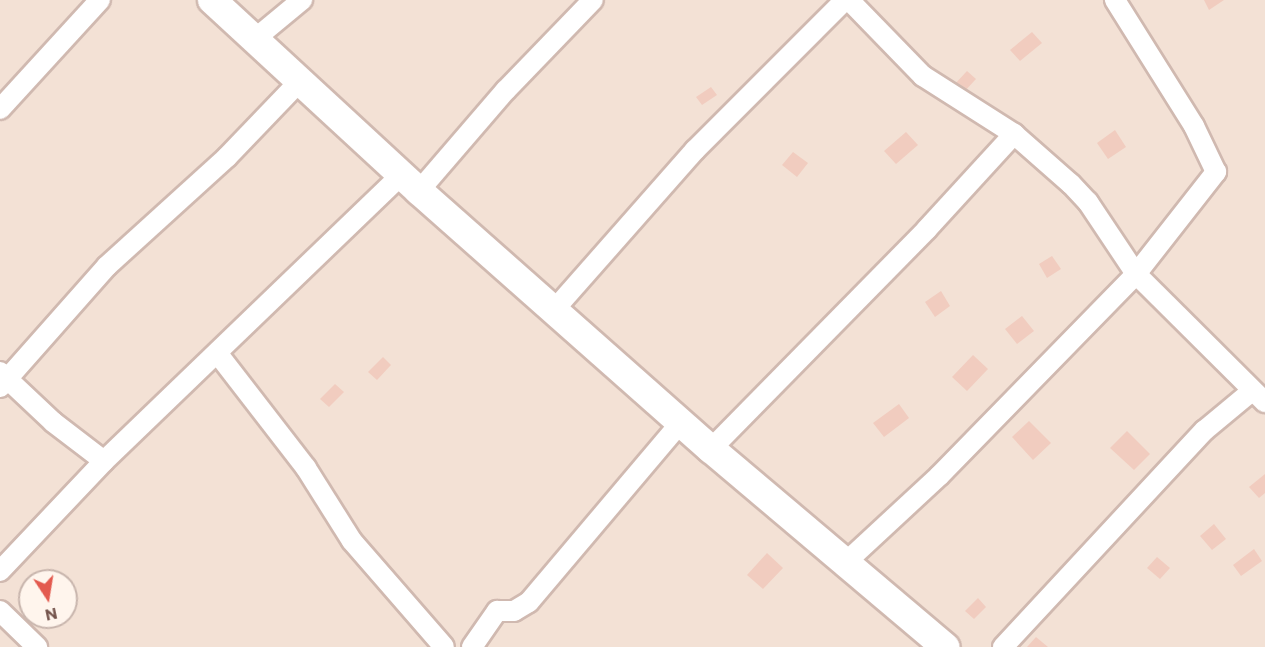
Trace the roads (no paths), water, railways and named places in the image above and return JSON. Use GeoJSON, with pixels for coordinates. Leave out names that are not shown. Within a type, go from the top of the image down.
{"type":"FeatureCollection","features":[{"type":"Feature","properties":{"kind":"street"},"geometry":{"type":"LineString","coordinates":[[0,109],[100,0]]}},
{"type":"Feature","properties":{"kind":"street"},"geometry":{"type":"LineString","coordinates":[[212,0],[256,38],[299,82],[411,183],[711,449],[945,647]]}},
{"type":"Feature","properties":{"kind":"street"},"geometry":{"type":"LineString","coordinates":[[256,38],[302,0]]}},
{"type":"Feature","properties":{"kind":"street"},"geometry":{"type":"LineString","coordinates":[[0,571],[104,461],[218,354],[411,183],[507,90],[593,0]]}},
{"type":"Feature","properties":{"kind":"street"},"geometry":{"type":"LineString","coordinates":[[555,310],[695,150],[847,0],[923,76],[1014,134],[1088,202],[1136,274],[1259,397],[1205,430],[1003,647]]}},
{"type":"Feature","properties":{"kind":"street"},"geometry":{"type":"LineString","coordinates":[[844,563],[939,476],[1136,274],[1216,172],[1194,126],[1115,0]]}},
{"type":"Feature","properties":{"kind":"street"},"geometry":{"type":"LineString","coordinates":[[104,461],[53,422],[3,379],[107,266],[227,157],[299,82]]}},
{"type":"Feature","properties":{"kind":"street"},"geometry":{"type":"LineString","coordinates":[[711,449],[927,229],[1014,134]]}},
{"type":"Feature","properties":{"kind":"street"},"geometry":{"type":"LineString","coordinates":[[218,354],[306,468],[358,549],[444,647]]}},
{"type":"Feature","properties":{"kind":"street"},"geometry":{"type":"LineString","coordinates":[[472,647],[497,611],[514,611],[529,602],[682,422]]}},
{"type":"Feature","properties":{"kind":"street"},"geometry":{"type":"LineString","coordinates":[[0,611],[37,647]]}}]}
